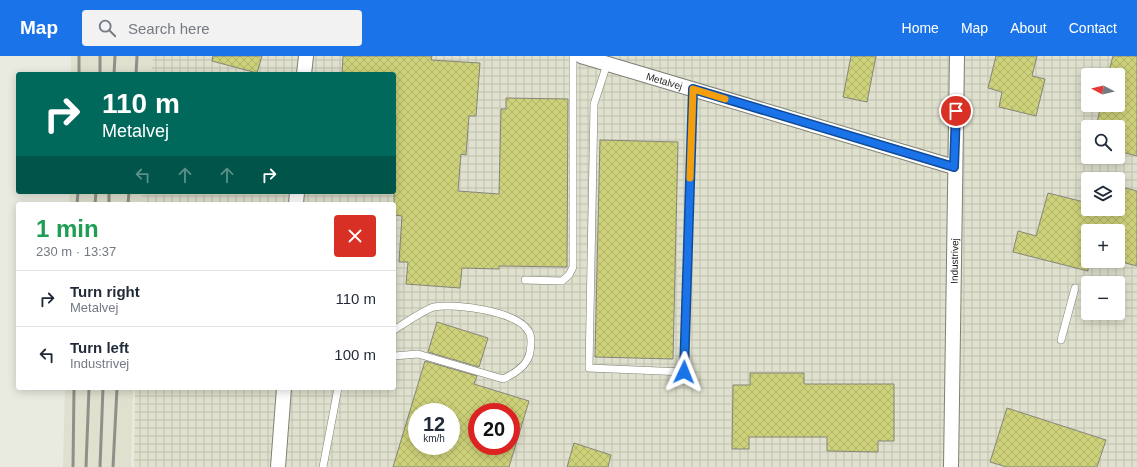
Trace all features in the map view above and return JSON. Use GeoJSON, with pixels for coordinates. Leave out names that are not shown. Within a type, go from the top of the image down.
{"type":"FeatureCollection","features":[{"type":"Feature","properties":{"kind":"street"},"geometry":{"type":"LineString","coordinates":[[304,72],[306,56]]}},
{"type":"Feature","properties":{"kind":"street","name":"Metalvej"},"geometry":{"type":"LineString","coordinates":[[581,56],[954,167]]}},
{"type":"Feature","properties":{"kind":"street","name":"Industrivej"},"geometry":{"type":"LineString","coordinates":[[951,467],[954,167],[957,56]]}},
{"type":"Feature","properties":{"kind":"street"},"geometry":{"type":"LineString","coordinates":[[278,467],[284,390]]}},
{"type":"Feature","properties":{"kind":"lane"},"geometry":{"type":"LineString","coordinates":[[525,280],[562,281],[569,275],[573,266],[573,56]]}},
{"type":"Feature","properties":{"kind":"lane"},"geometry":{"type":"LineString","coordinates":[[607,64],[594,104],[589,368],[684,372],[693,89]]}},
{"type":"Feature","properties":{"kind":"lane"},"geometry":{"type":"LineString","coordinates":[[1061,340],[1075,288]]}},
{"type":"Feature","properties":{"kind":"lane"},"geometry":{"type":"LineString","coordinates":[[396,329],[432,307],[463,307],[495,312],[511,317],[522,325],[529,333],[532,344],[530,356],[522,366],[513,375],[503,379],[418,354],[396,356]]}},
{"type":"Feature","properties":{"kind":"lane"},"geometry":{"type":"LineString","coordinates":[[323,467],[338,390]]}},
{"type":"Feature","properties":{"kind":"shaded area"},"geometry":{"type":"Polygon","coordinates":[[[71,56],[153,56],[151,72],[71,72],[71,56]]]}},
{"type":"Feature","properties":{"kind":"shaded area"},"geometry":{"type":"Polygon","coordinates":[[[153,56],[1137,56],[1137,467],[134,467],[135,390],[396,390],[396,202],[141,202],[142,194],[396,194],[396,72],[151,72],[153,56]]]}},
{"type":"Feature","properties":{"kind":"shaded area"},"geometry":{"type":"Polygon","coordinates":[[[70,194],[142,194],[141,202],[69,202],[70,194]]]}},
{"type":"Feature","properties":{"kind":"shaded area"},"geometry":{"type":"Polygon","coordinates":[[[65,390],[133,390],[131,467],[63,467],[65,390]]]}},
{"type":"Feature","properties":{"kind":"building"},"geometry":{"type":"Polygon","coordinates":[[[213,56],[262,56],[257,72],[212,61],[213,56]]]}},
{"type":"Feature","properties":{"kind":"building"},"geometry":{"type":"Polygon","coordinates":[[[343,56],[432,56],[431,60],[480,63],[476,116],[469,116],[466,155],[461,154],[458,191],[499,194],[501,109],[506,109],[506,98],[568,99],[567,267],[499,266],[499,269],[462,268],[460,288],[406,284],[408,262],[399,262],[402,216],[396,215],[396,202],[394,202],[394,194],[396,194],[396,72],[342,72],[343,56]]]}},
{"type":"Feature","properties":{"kind":"building"},"geometry":{"type":"Polygon","coordinates":[[[851,56],[876,56],[867,102],[843,97],[851,56]]]}},
{"type":"Feature","properties":{"kind":"building"},"geometry":{"type":"Polygon","coordinates":[[[996,56],[1037,56],[1032,76],[1045,79],[1036,116],[999,107],[1002,92],[988,88],[996,56]]]}},
{"type":"Feature","properties":{"kind":"building"},"geometry":{"type":"Polygon","coordinates":[[[1113,56],[1137,56],[1137,156],[1125,153],[1125,120],[1098,120],[1099,112],[1125,112],[1125,68],[1110,68],[1113,56]]]}},
{"type":"Feature","properties":{"kind":"building"},"geometry":{"type":"Polygon","coordinates":[[[600,140],[678,142],[673,359],[595,357],[600,140]]]}},
{"type":"Feature","properties":{"kind":"building"},"geometry":{"type":"Polygon","coordinates":[[[1125,188],[1137,191],[1137,266],[1125,263],[1125,224],[1081,224],[1081,268],[1088,268],[1088,271],[1013,252],[1018,231],[1036,236],[1048,193],[1081,201],[1081,216],[1125,216],[1125,188]]]}},
{"type":"Feature","properties":{"kind":"building"},"geometry":{"type":"Polygon","coordinates":[[[437,322],[488,338],[479,367],[428,352],[437,322]]]}},
{"type":"Feature","properties":{"kind":"building"},"geometry":{"type":"Polygon","coordinates":[[[425,361],[477,376],[474,384],[529,401],[520,431],[520,403],[468,403],[468,455],[513,455],[509,467],[393,467],[408,417],[408,455],[460,455],[460,403],[412,403],[425,361]]]}},
{"type":"Feature","properties":{"kind":"building"},"geometry":{"type":"Polygon","coordinates":[[[750,373],[804,373],[804,384],[894,384],[894,441],[878,441],[878,452],[827,451],[827,437],[749,437],[749,449],[732,449],[733,385],[750,385],[750,373]]]}},
{"type":"Feature","properties":{"kind":"building"},"geometry":{"type":"Polygon","coordinates":[[[1007,408],[1106,440],[1097,467],[1007,467],[990,462],[1007,408]]]}},
{"type":"Feature","properties":{"kind":"building"},"geometry":{"type":"Polygon","coordinates":[[[574,443],[611,455],[608,467],[567,467],[574,443]]]}},
{"type":"Feature","properties":{"kind":"railway"},"geometry":{"type":"LineString","coordinates":[[79,56],[79,72]]}},
{"type":"Feature","properties":{"kind":"railway"},"geometry":{"type":"LineString","coordinates":[[100,56],[100,72]]}},
{"type":"Feature","properties":{"kind":"railway"},"geometry":{"type":"LineString","coordinates":[[114,72],[115,56]]}},
{"type":"Feature","properties":{"kind":"railway"},"geometry":{"type":"LineString","coordinates":[[136,72],[137,56]]}},
{"type":"Feature","properties":{"kind":"railway"},"geometry":{"type":"LineString","coordinates":[[77,202],[78,194]]}},
{"type":"Feature","properties":{"kind":"railway"},"geometry":{"type":"LineString","coordinates":[[95,202],[96,194]]}},
{"type":"Feature","properties":{"kind":"railway"},"geometry":{"type":"LineString","coordinates":[[109,194],[109,202]]}},
{"type":"Feature","properties":{"kind":"railway"},"geometry":{"type":"LineString","coordinates":[[128,202],[129,194]]}},
{"type":"Feature","properties":{"kind":"railway"},"geometry":{"type":"LineString","coordinates":[[73,467],[74,390]]}},
{"type":"Feature","properties":{"kind":"railway"},"geometry":{"type":"LineString","coordinates":[[86,467],[89,390]]}},
{"type":"Feature","properties":{"kind":"railway"},"geometry":{"type":"LineString","coordinates":[[100,467],[103,390]]}},
{"type":"Feature","properties":{"kind":"railway"},"geometry":{"type":"LineString","coordinates":[[113,467],[117,390]]}},
{"type":"Feature","properties":{"kind":"slow traffic"},"geometry":{"type":"LineString","coordinates":[[690,178],[693,89],[725,99]]}},
{"type":"Feature","properties":{"kind":"route"},"geometry":{"type":"LineString","coordinates":[[684,372],[693,89],[954,167],[956,111]]}}]}
